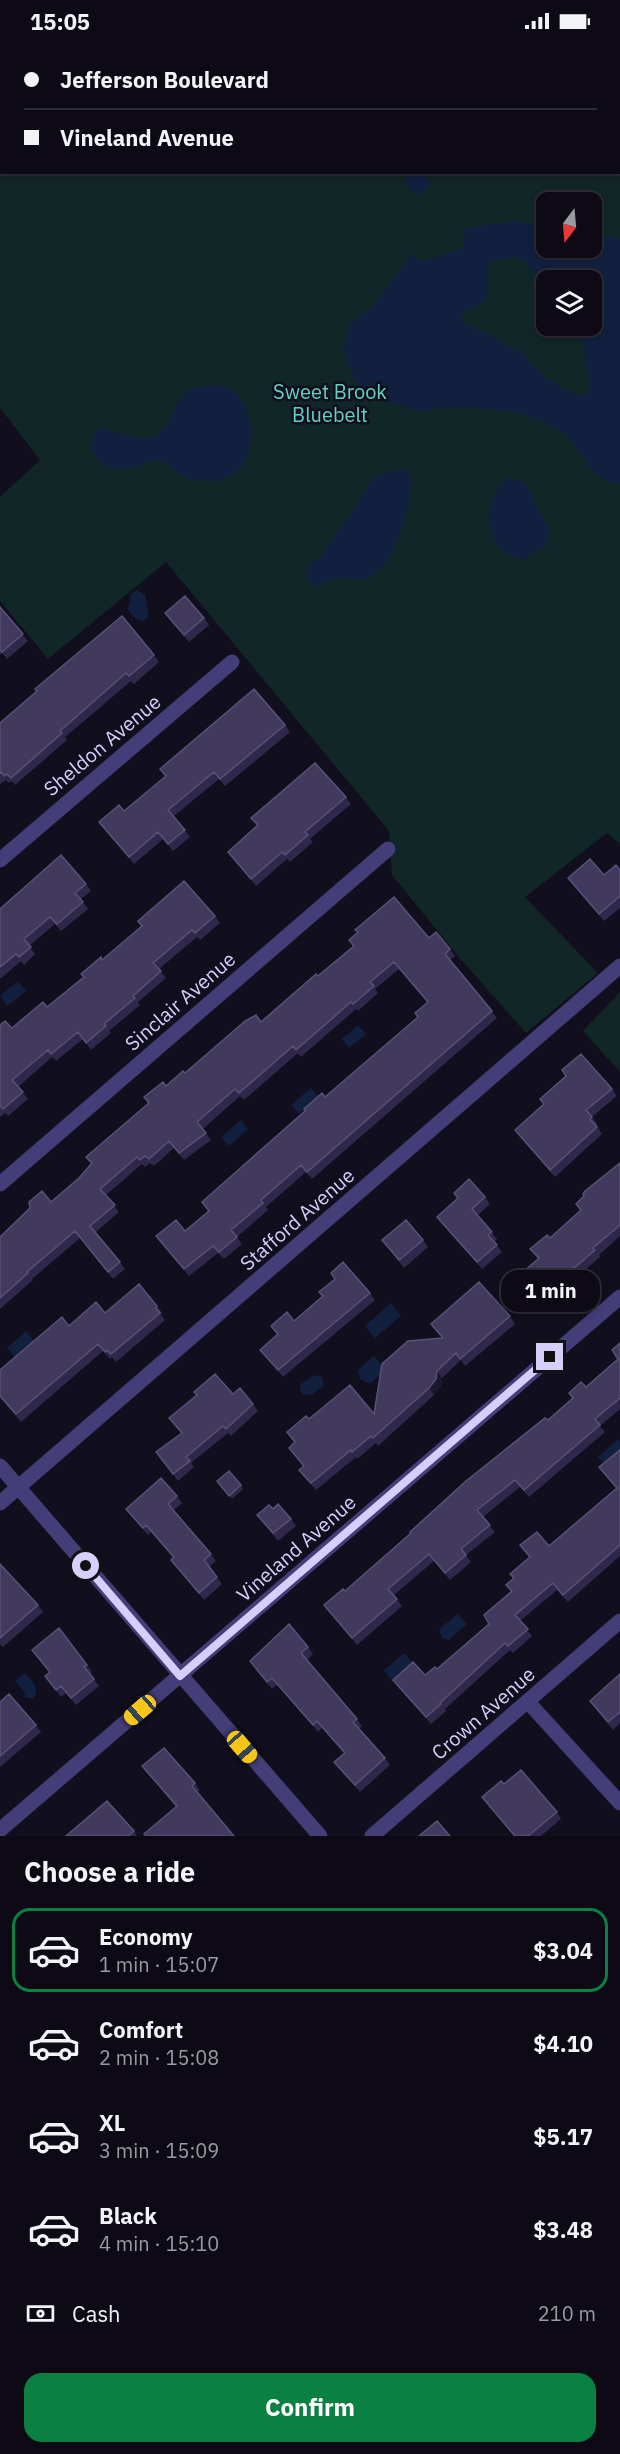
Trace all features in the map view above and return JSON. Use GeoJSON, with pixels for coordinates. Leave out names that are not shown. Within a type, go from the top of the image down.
{"type":"FeatureCollection","features":[{"type":"Feature","properties":{"kind":"street","name":"Sheldon Avenue"},"geometry":{"type":"LineString","coordinates":[[0,860],[232,662]]}},
{"type":"Feature","properties":{"kind":"street","name":"Sinclair Avenue"},"geometry":{"type":"LineString","coordinates":[[0,1184],[388,849]]}},
{"type":"Feature","properties":{"kind":"street","name":"Stafford Avenue"},"geometry":{"type":"LineString","coordinates":[[0,1503],[620,966]]}},
{"type":"Feature","properties":{"kind":"street","name":"Vineland Avenue"},"geometry":{"type":"LineString","coordinates":[[0,1830],[620,1297]]}},
{"type":"Feature","properties":{"kind":"street"},"geometry":{"type":"LineString","coordinates":[[0,1467],[320,1836]]}},
{"type":"Feature","properties":{"kind":"street","name":"Crown Avenue"},"geometry":{"type":"LineString","coordinates":[[372,1836],[620,1621]]}},
{"type":"Feature","properties":{"kind":"street"},"geometry":{"type":"LineString","coordinates":[[528,1702],[620,1803]]}},
{"type":"Feature","properties":{"kind":"green space","name":"Sweet Brook Bluebelt"},"geometry":{"type":"Polygon","coordinates":[[[0,174],[620,174],[620,844],[607,833],[525,897],[598,973],[526,1033],[457,955],[392,875],[389,831],[166,562],[48,659],[0,601],[0,497],[40,460],[0,408],[0,174]]]}},
{"type":"Feature","properties":{"kind":"green space"},"geometry":{"type":"Polygon","coordinates":[[[620,992],[620,1072],[583,1031],[620,992]]]}},
{"type":"Feature","properties":{"kind":"water"},"geometry":{"type":"Polygon","coordinates":[[[404,174],[426,174],[430,185],[422,193],[415,194],[408,187],[404,174]]]}},
{"type":"Feature","properties":{"kind":"water"},"geometry":{"type":"Polygon","coordinates":[[[517,221],[536,226],[536,258],[602,258],[602,236],[620,239],[620,484],[607,481],[595,474],[567,435],[539,420],[515,412],[467,407],[437,408],[423,412],[376,399],[355,380],[344,349],[350,323],[371,308],[408,260],[410,253],[422,262],[462,249],[466,228],[517,221]]]}},
{"type":"Feature","properties":{"kind":"water"},"geometry":{"type":"Polygon","coordinates":[[[209,385],[225,387],[233,391],[242,402],[249,419],[251,443],[248,455],[234,473],[211,481],[197,480],[183,476],[163,462],[153,459],[136,467],[117,469],[103,465],[91,450],[93,435],[100,428],[134,437],[154,436],[166,425],[184,394],[191,389],[209,385]]]}},
{"type":"Feature","properties":{"kind":"water"},"geometry":{"type":"Polygon","coordinates":[[[402,469],[409,472],[410,494],[403,524],[384,565],[377,572],[363,579],[337,578],[315,587],[307,578],[308,570],[315,560],[320,558],[371,481],[381,474],[402,469]]]}},
{"type":"Feature","properties":{"kind":"water"},"geometry":{"type":"Polygon","coordinates":[[[509,478],[516,479],[526,486],[550,531],[545,547],[530,554],[525,560],[511,556],[501,548],[493,537],[489,525],[492,499],[509,478]]]}},
{"type":"Feature","properties":{"kind":"water"},"geometry":{"type":"Polygon","coordinates":[[[137,590],[145,595],[146,600],[148,617],[143,621],[137,620],[128,610],[131,594],[137,590]]]}},
{"type":"Feature","properties":{"kind":"water"},"geometry":{"type":"Polygon","coordinates":[[[18,981],[26,991],[7,1006],[0,996],[18,981]]]}},
{"type":"Feature","properties":{"kind":"water"},"geometry":{"type":"Polygon","coordinates":[[[358,1025],[366,1034],[349,1048],[342,1039],[358,1025]]]}},
{"type":"Feature","properties":{"kind":"water"},"geometry":{"type":"Polygon","coordinates":[[[311,1088],[319,1097],[299,1114],[291,1105],[311,1088]]]}},
{"type":"Feature","properties":{"kind":"water"},"geometry":{"type":"Polygon","coordinates":[[[241,1120],[248,1129],[229,1146],[221,1137],[241,1120]]]}},
{"type":"Feature","properties":{"kind":"water"},"geometry":{"type":"Polygon","coordinates":[[[391,1303],[401,1316],[375,1338],[365,1326],[391,1303]]]}},
{"type":"Feature","properties":{"kind":"water"},"geometry":{"type":"Polygon","coordinates":[[[26,1331],[35,1342],[16,1359],[7,1348],[26,1331]]]}},
{"type":"Feature","properties":{"kind":"water"},"geometry":{"type":"Polygon","coordinates":[[[374,1356],[386,1370],[370,1384],[360,1379],[358,1370],[374,1356]]]}},
{"type":"Feature","properties":{"kind":"water"},"geometry":{"type":"Polygon","coordinates":[[[314,1375],[322,1377],[324,1386],[311,1395],[303,1394],[300,1390],[301,1384],[314,1375]]]}},
{"type":"Feature","properties":{"kind":"water"},"geometry":{"type":"Polygon","coordinates":[[[618,1439],[620,1456],[607,1467],[598,1457],[618,1439]]]}},
{"type":"Feature","properties":{"kind":"water"},"geometry":{"type":"Polygon","coordinates":[[[458,1614],[467,1624],[449,1640],[442,1638],[439,1629],[458,1614]]]}},
{"type":"Feature","properties":{"kind":"water"},"geometry":{"type":"Polygon","coordinates":[[[404,1653],[413,1663],[392,1681],[384,1670],[404,1653]]]}},
{"type":"Feature","properties":{"kind":"water"},"geometry":{"type":"Polygon","coordinates":[[[25,1673],[35,1685],[36,1694],[32,1699],[25,1697],[24,1691],[15,1681],[25,1673]]]}},
{"type":"Feature","properties":{"kind":"building"},"geometry":{"type":"Polygon","coordinates":[[[185,596],[204,618],[184,635],[165,613],[185,596]]]}},
{"type":"Feature","properties":{"kind":"building"},"geometry":{"type":"Polygon","coordinates":[[[0,607],[23,634],[2,652],[0,650],[0,607]]]}},
{"type":"Feature","properties":{"kind":"building"},"geometry":{"type":"Polygon","coordinates":[[[122,616],[154,655],[129,676],[126,673],[11,778],[7,774],[4,776],[0,773],[0,723],[37,691],[35,689],[122,616]]]}},
{"type":"Feature","properties":{"kind":"building"},"geometry":{"type":"Polygon","coordinates":[[[254,689],[285,725],[220,779],[214,772],[168,810],[185,830],[168,844],[158,832],[129,857],[99,822],[119,805],[124,811],[166,776],[160,769],[254,689]]]}},
{"type":"Feature","properties":{"kind":"building"},"geometry":{"type":"Polygon","coordinates":[[[315,763],[346,797],[305,832],[308,835],[285,855],[282,852],[251,879],[228,852],[258,825],[251,818],[315,763]]]}},
{"type":"Feature","properties":{"kind":"building"},"geometry":{"type":"Polygon","coordinates":[[[61,855],[86,884],[75,893],[83,902],[57,924],[50,917],[24,939],[31,947],[19,957],[16,954],[0,967],[0,909],[61,855]]]}},
{"type":"Feature","properties":{"kind":"building"},"geometry":{"type":"Polygon","coordinates":[[[590,859],[604,875],[616,865],[620,870],[620,896],[599,914],[568,878],[590,859]]]}},
{"type":"Feature","properties":{"kind":"building"},"geometry":{"type":"Polygon","coordinates":[[[184,881],[215,916],[195,933],[192,930],[153,963],[161,971],[86,1043],[78,1032],[51,1054],[48,1050],[12,1080],[23,1092],[3,1109],[0,1106],[0,1025],[5,1021],[12,1028],[43,1002],[47,1007],[84,977],[81,974],[101,957],[102,960],[142,926],[138,921],[184,881]]]}},
{"type":"Feature","properties":{"kind":"building"},"geometry":{"type":"Polygon","coordinates":[[[394,897],[429,938],[436,932],[450,949],[445,954],[492,1011],[307,1172],[301,1165],[261,1200],[263,1203],[231,1230],[237,1237],[219,1252],[213,1246],[184,1269],[156,1236],[176,1220],[185,1231],[209,1211],[202,1202],[305,1111],[304,1109],[322,1093],[325,1097],[418,1017],[415,1013],[428,1002],[394,962],[370,982],[374,986],[353,1004],[351,1002],[296,1050],[293,1046],[239,1093],[235,1089],[197,1122],[206,1133],[179,1153],[169,1141],[149,1159],[145,1156],[140,1160],[137,1157],[100,1189],[115,1205],[90,1226],[120,1262],[108,1272],[75,1231],[0,1298],[0,1237],[30,1208],[29,1202],[42,1191],[51,1202],[79,1178],[92,1163],[86,1157],[149,1103],[144,1097],[163,1082],[166,1086],[183,1071],[185,1073],[245,1021],[256,1015],[261,1022],[316,974],[318,976],[354,946],[349,940],[358,932],[355,930],[394,897]]]}},
{"type":"Feature","properties":{"kind":"building"},"geometry":{"type":"Polygon","coordinates":[[[581,1054],[612,1089],[586,1110],[597,1127],[550,1170],[515,1130],[544,1104],[540,1099],[566,1076],[562,1070],[581,1054]]]}},
{"type":"Feature","properties":{"kind":"building"},"geometry":{"type":"Polygon","coordinates":[[[620,1163],[620,1225],[593,1248],[595,1250],[557,1280],[548,1270],[522,1290],[514,1280],[539,1258],[530,1249],[547,1235],[550,1238],[581,1210],[576,1204],[584,1196],[585,1191],[620,1163]]]}},
{"type":"Feature","properties":{"kind":"building"},"geometry":{"type":"Polygon","coordinates":[[[469,1179],[485,1197],[472,1209],[492,1232],[488,1235],[497,1245],[477,1262],[437,1217],[458,1198],[454,1193],[469,1179]]]}},
{"type":"Feature","properties":{"kind":"building"},"geometry":{"type":"Polygon","coordinates":[[[406,1220],[423,1240],[399,1260],[382,1240],[406,1220]]]}},
{"type":"Feature","properties":{"kind":"building"},"geometry":{"type":"Polygon","coordinates":[[[343,1262],[370,1293],[278,1370],[260,1350],[278,1334],[271,1326],[287,1312],[294,1321],[323,1296],[319,1292],[335,1279],[331,1273],[343,1262]]]}},
{"type":"Feature","properties":{"kind":"building"},"geometry":{"type":"Polygon","coordinates":[[[479,1282],[510,1316],[460,1359],[456,1353],[437,1371],[436,1379],[429,1388],[373,1438],[371,1436],[352,1452],[351,1450],[311,1483],[299,1470],[304,1466],[289,1448],[295,1442],[287,1432],[306,1416],[309,1419],[350,1385],[374,1414],[382,1364],[408,1341],[443,1338],[431,1324],[479,1282]]]}},
{"type":"Feature","properties":{"kind":"building"},"geometry":{"type":"Polygon","coordinates":[[[139,1284],[160,1313],[111,1354],[107,1350],[105,1352],[98,1344],[16,1414],[0,1396],[0,1370],[62,1317],[69,1326],[96,1302],[105,1313],[139,1284]]]}},
{"type":"Feature","properties":{"kind":"building"},"geometry":{"type":"Polygon","coordinates":[[[620,1343],[620,1398],[595,1419],[600,1425],[524,1490],[515,1480],[477,1510],[490,1525],[461,1549],[466,1555],[445,1573],[429,1554],[388,1589],[397,1599],[352,1638],[324,1605],[343,1589],[345,1591],[466,1481],[545,1418],[548,1420],[573,1398],[569,1393],[581,1382],[586,1387],[618,1359],[612,1350],[620,1343]]]}},
{"type":"Feature","properties":{"kind":"building"},"geometry":{"type":"Polygon","coordinates":[[[215,1374],[233,1394],[240,1388],[253,1404],[226,1429],[223,1426],[186,1457],[190,1461],[173,1474],[156,1452],[182,1433],[169,1418],[197,1395],[194,1392],[215,1374]]]}},
{"type":"Feature","properties":{"kind":"building"},"geometry":{"type":"Polygon","coordinates":[[[620,1450],[620,1545],[563,1595],[553,1583],[515,1615],[528,1629],[508,1646],[505,1643],[426,1717],[393,1680],[413,1662],[425,1675],[435,1667],[437,1669],[489,1624],[484,1615],[512,1591],[506,1585],[514,1578],[510,1574],[530,1557],[520,1545],[537,1532],[549,1546],[617,1488],[599,1467],[620,1450]]]}},
{"type":"Feature","properties":{"kind":"building"},"geometry":{"type":"Polygon","coordinates":[[[229,1471],[241,1485],[229,1496],[217,1481],[229,1471]]]}},
{"type":"Feature","properties":{"kind":"building"},"geometry":{"type":"Polygon","coordinates":[[[161,1478],[177,1496],[168,1504],[211,1554],[204,1560],[217,1577],[199,1593],[171,1560],[174,1557],[146,1525],[143,1528],[126,1509],[161,1478]]]}},
{"type":"Feature","properties":{"kind":"building"},"geometry":{"type":"Polygon","coordinates":[[[278,1504],[291,1519],[273,1533],[257,1515],[269,1505],[273,1509],[278,1504]]]}},
{"type":"Feature","properties":{"kind":"building"},"geometry":{"type":"Polygon","coordinates":[[[0,1564],[38,1605],[0,1638],[0,1564]]]}},
{"type":"Feature","properties":{"kind":"building"},"geometry":{"type":"Polygon","coordinates":[[[289,1624],[308,1647],[301,1653],[357,1719],[353,1722],[385,1758],[355,1785],[334,1762],[345,1753],[317,1721],[313,1725],[272,1678],[267,1682],[250,1661],[289,1624]]]}},
{"type":"Feature","properties":{"kind":"building"},"geometry":{"type":"Polygon","coordinates":[[[59,1628],[87,1665],[84,1667],[94,1679],[71,1698],[61,1686],[56,1690],[45,1676],[50,1672],[32,1650],[59,1628]]]}},
{"type":"Feature","properties":{"kind":"building"},"geometry":{"type":"Polygon","coordinates":[[[620,1674],[620,1712],[608,1722],[590,1701],[620,1674]]]}},
{"type":"Feature","properties":{"kind":"building"},"geometry":{"type":"Polygon","coordinates":[[[9,1694],[36,1725],[0,1756],[0,1702],[9,1694]]]}},
{"type":"Feature","properties":{"kind":"building"},"geometry":{"type":"Polygon","coordinates":[[[164,1748],[195,1783],[192,1786],[234,1836],[146,1836],[144,1834],[177,1806],[142,1766],[164,1748]]]}},
{"type":"Feature","properties":{"kind":"building"},"geometry":{"type":"Polygon","coordinates":[[[521,1770],[557,1812],[528,1836],[515,1836],[482,1797],[501,1781],[504,1784],[521,1770]]]}},
{"type":"Feature","properties":{"kind":"building"},"geometry":{"type":"Polygon","coordinates":[[[107,1801],[134,1831],[128,1836],[66,1836],[107,1801]]]}},
{"type":"Feature","properties":{"kind":"building"},"geometry":{"type":"Polygon","coordinates":[[[437,1821],[450,1836],[419,1836],[437,1821]]]}},
{"type":"Feature","properties":{"kind":"route"},"geometry":{"type":"LineString","coordinates":[[86,1566],[180,1676],[550,1357]]}}]}
